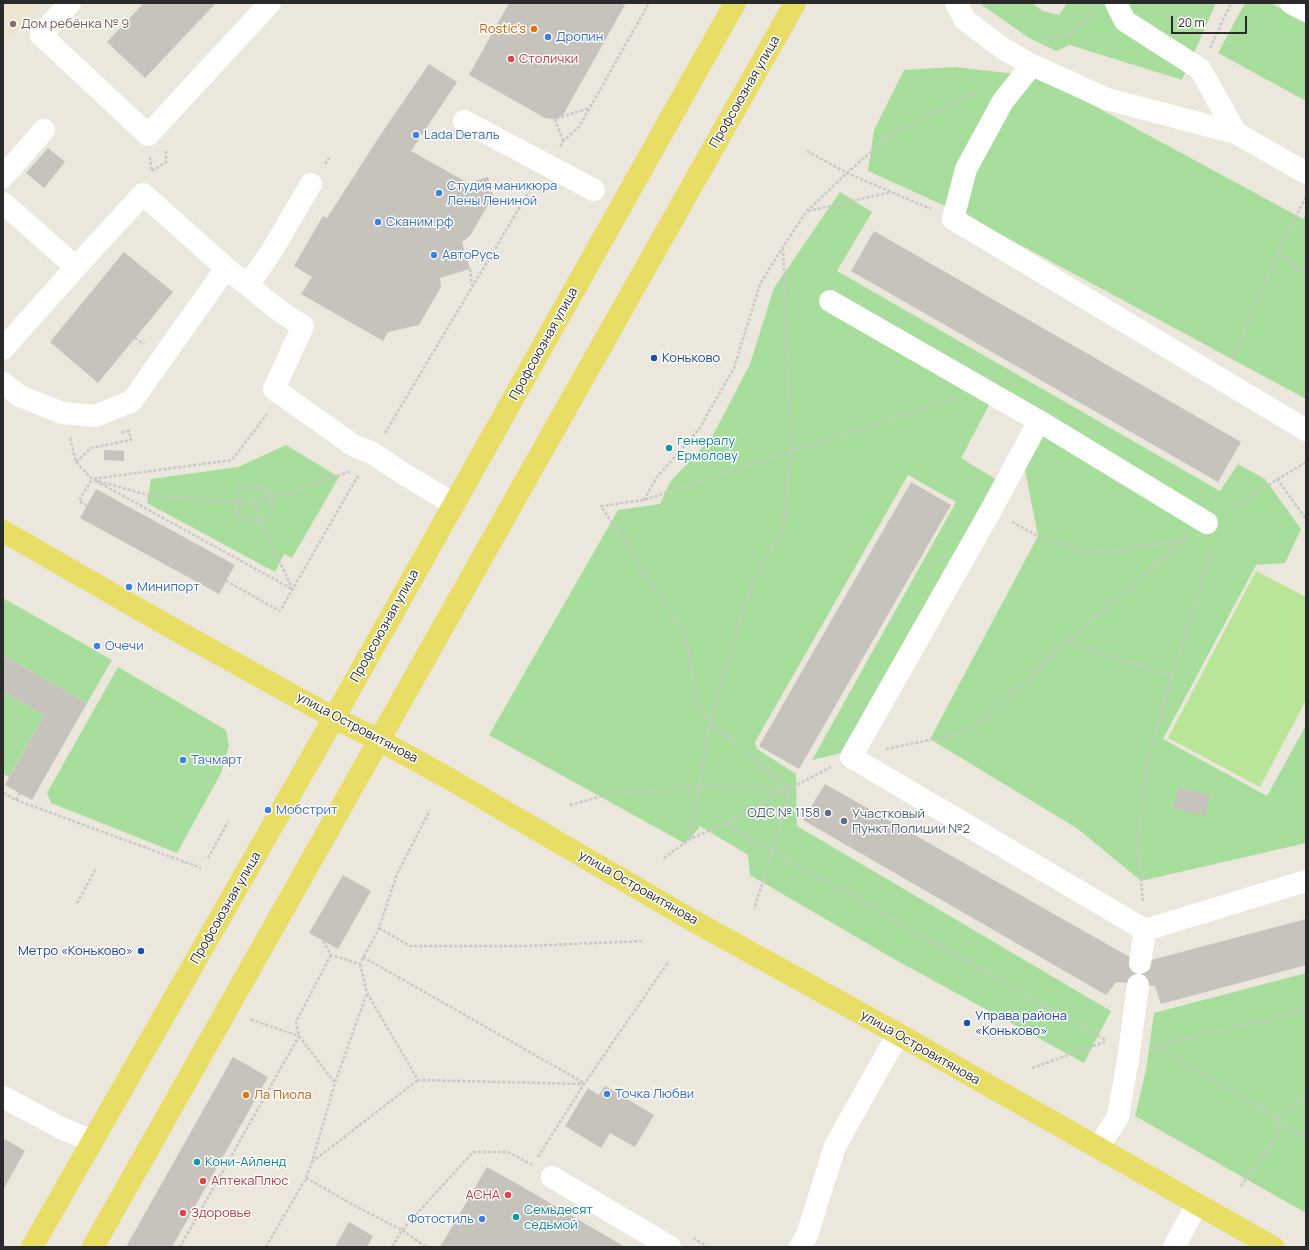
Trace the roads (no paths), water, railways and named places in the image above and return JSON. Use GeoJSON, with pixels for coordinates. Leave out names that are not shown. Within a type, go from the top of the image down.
{"type":"FeatureCollection","features":[{"type":"Feature","properties":{"kind":"main road","name":"Профсоюзная улица"},"geometry":{"type":"LineString","coordinates":[[32,1247],[334,718],[735,3]]}},
{"type":"Feature","properties":{"kind":"main road","name":"Профсоюзная улица"},"geometry":{"type":"LineString","coordinates":[[93,1247],[795,3]]}},
{"type":"Feature","properties":{"kind":"main road","name":"улица Островитянова"},"geometry":{"type":"LineString","coordinates":[[3,531],[163,623],[334,718],[379,740],[448,778],[690,919],[898,1034],[1273,1247]]}},
{"type":"Feature","properties":{"kind":"lane"},"geometry":{"type":"LineString","coordinates":[[70,3],[41,35],[148,135],[270,3]]}},
{"type":"Feature","properties":{"kind":"lane"},"geometry":{"type":"LineString","coordinates":[[956,3],[965,20],[1005,50],[1026,72],[1107,99],[1236,133],[1306,173]]}},
{"type":"Feature","properties":{"kind":"lane"},"geometry":{"type":"LineString","coordinates":[[1291,3],[1306,11]]}},
{"type":"Feature","properties":{"kind":"lane"},"geometry":{"type":"LineString","coordinates":[[1108,6],[1125,21],[1200,69],[1236,133]]}},
{"type":"Feature","properties":{"kind":"lane"},"geometry":{"type":"LineString","coordinates":[[1026,72],[1003,101],[966,169],[953,219],[1306,430]]}},
{"type":"Feature","properties":{"kind":"lane"},"geometry":{"type":"LineString","coordinates":[[464,121],[594,190]]}},
{"type":"Feature","properties":{"kind":"lane"},"geometry":{"type":"LineString","coordinates":[[3,177],[44,130]]}},
{"type":"Feature","properties":{"kind":"lane"},"geometry":{"type":"LineString","coordinates":[[248,285],[271,252],[310,184]]}},
{"type":"Feature","properties":{"kind":"lane"},"geometry":{"type":"LineString","coordinates":[[3,349],[76,266],[143,194],[226,268],[281,312],[303,326],[274,389],[352,445],[372,453],[454,504]]}},
{"type":"Feature","properties":{"kind":"lane"},"geometry":{"type":"LineString","coordinates":[[3,203],[76,266]]}},
{"type":"Feature","properties":{"kind":"lane"},"geometry":{"type":"LineString","coordinates":[[3,383],[20,396],[62,413],[95,416],[132,402],[226,268]]}},
{"type":"Feature","properties":{"kind":"lane"},"geometry":{"type":"LineString","coordinates":[[830,301],[1039,421],[1207,524]]}},
{"type":"Feature","properties":{"kind":"lane"},"geometry":{"type":"LineString","coordinates":[[1039,421],[991,510],[851,757],[1145,930],[1306,881]]}},
{"type":"Feature","properties":{"kind":"lane"},"geometry":{"type":"LineString","coordinates":[[1140,964],[1145,930]]}},
{"type":"Feature","properties":{"kind":"lane"},"geometry":{"type":"LineString","coordinates":[[1098,1148],[1118,1117],[1129,1053],[1138,985]]}},
{"type":"Feature","properties":{"kind":"lane"},"geometry":{"type":"LineString","coordinates":[[800,1247],[807,1235],[835,1146],[898,1034]]}},
{"type":"Feature","properties":{"kind":"lane"},"geometry":{"type":"LineString","coordinates":[[3,1097],[61,1128],[92,1142]]}},
{"type":"Feature","properties":{"kind":"lane"},"geometry":{"type":"LineString","coordinates":[[552,1177],[670,1247]]}},
{"type":"Feature","properties":{"kind":"lane"},"geometry":{"type":"LineString","coordinates":[[1174,1247],[1197,1204]]}},
{"type":"Feature","properties":{"kind":"place","name":"Дом ребёнка № 9"},"geometry":{"type":"Point","coordinates":[13,24]}},
{"type":"Feature","properties":{"kind":"place","name":"Rostic's"},"geometry":{"type":"Point","coordinates":[534,29]}},
{"type":"Feature","properties":{"kind":"place","name":"Дропин"},"geometry":{"type":"Point","coordinates":[548,37]}},
{"type":"Feature","properties":{"kind":"place","name":"Столички"},"geometry":{"type":"Point","coordinates":[511,59]}},
{"type":"Feature","properties":{"kind":"place","name":"Lada Dеталь"},"geometry":{"type":"Point","coordinates":[416,135]}},
{"type":"Feature","properties":{"kind":"place","name":"Студия маникюра Лены Лениной"},"geometry":{"type":"Point","coordinates":[439,193]}},
{"type":"Feature","properties":{"kind":"place","name":"Сканим.рф"},"geometry":{"type":"Point","coordinates":[378,222]}},
{"type":"Feature","properties":{"kind":"place","name":"АвтоРусь"},"geometry":{"type":"Point","coordinates":[434,255]}},
{"type":"Feature","properties":{"kind":"place","name":"Коньково"},"geometry":{"type":"Point","coordinates":[654,358]}},
{"type":"Feature","properties":{"kind":"place","name":"генералу Ермолову"},"geometry":{"type":"Point","coordinates":[669,448]}},
{"type":"Feature","properties":{"kind":"place","name":"Минипорт"},"geometry":{"type":"Point","coordinates":[129,587]}},
{"type":"Feature","properties":{"kind":"place","name":"Очечи"},"geometry":{"type":"Point","coordinates":[97,646]}},
{"type":"Feature","properties":{"kind":"place","name":"Тачмарт"},"geometry":{"type":"Point","coordinates":[183,760]}},
{"type":"Feature","properties":{"kind":"place","name":"Мобстрит"},"geometry":{"type":"Point","coordinates":[268,810]}},
{"type":"Feature","properties":{"kind":"place","name":"ОДС № 1158"},"geometry":{"type":"Point","coordinates":[828,813]}},
{"type":"Feature","properties":{"kind":"place","name":"Участковый Пункт Полиции №2"},"geometry":{"type":"Point","coordinates":[844,821]}},
{"type":"Feature","properties":{"kind":"place","name":"Метро «Коньково»"},"geometry":{"type":"Point","coordinates":[141,951]}},
{"type":"Feature","properties":{"kind":"place","name":"Управа района «Коньково»"},"geometry":{"type":"Point","coordinates":[967,1023]}},
{"type":"Feature","properties":{"kind":"place","name":"Точка Любви"},"geometry":{"type":"Point","coordinates":[607,1094]}},
{"type":"Feature","properties":{"kind":"place","name":"Ла Пиола"},"geometry":{"type":"Point","coordinates":[246,1095]}},
{"type":"Feature","properties":{"kind":"place","name":"Кони-Айленд"},"geometry":{"type":"Point","coordinates":[197,1162]}},
{"type":"Feature","properties":{"kind":"place","name":"АптекаПлюс"},"geometry":{"type":"Point","coordinates":[203,1181]}},
{"type":"Feature","properties":{"kind":"place","name":"АСНА"},"geometry":{"type":"Point","coordinates":[508,1195]}},
{"type":"Feature","properties":{"kind":"place","name":"Здоровье"},"geometry":{"type":"Point","coordinates":[183,1213]}},
{"type":"Feature","properties":{"kind":"place","name":"Семьдесят седьмой"},"geometry":{"type":"Point","coordinates":[516,1217]}},
{"type":"Feature","properties":{"kind":"place","name":"Фотостиль"},"geometry":{"type":"Point","coordinates":[482,1219]}}]}
